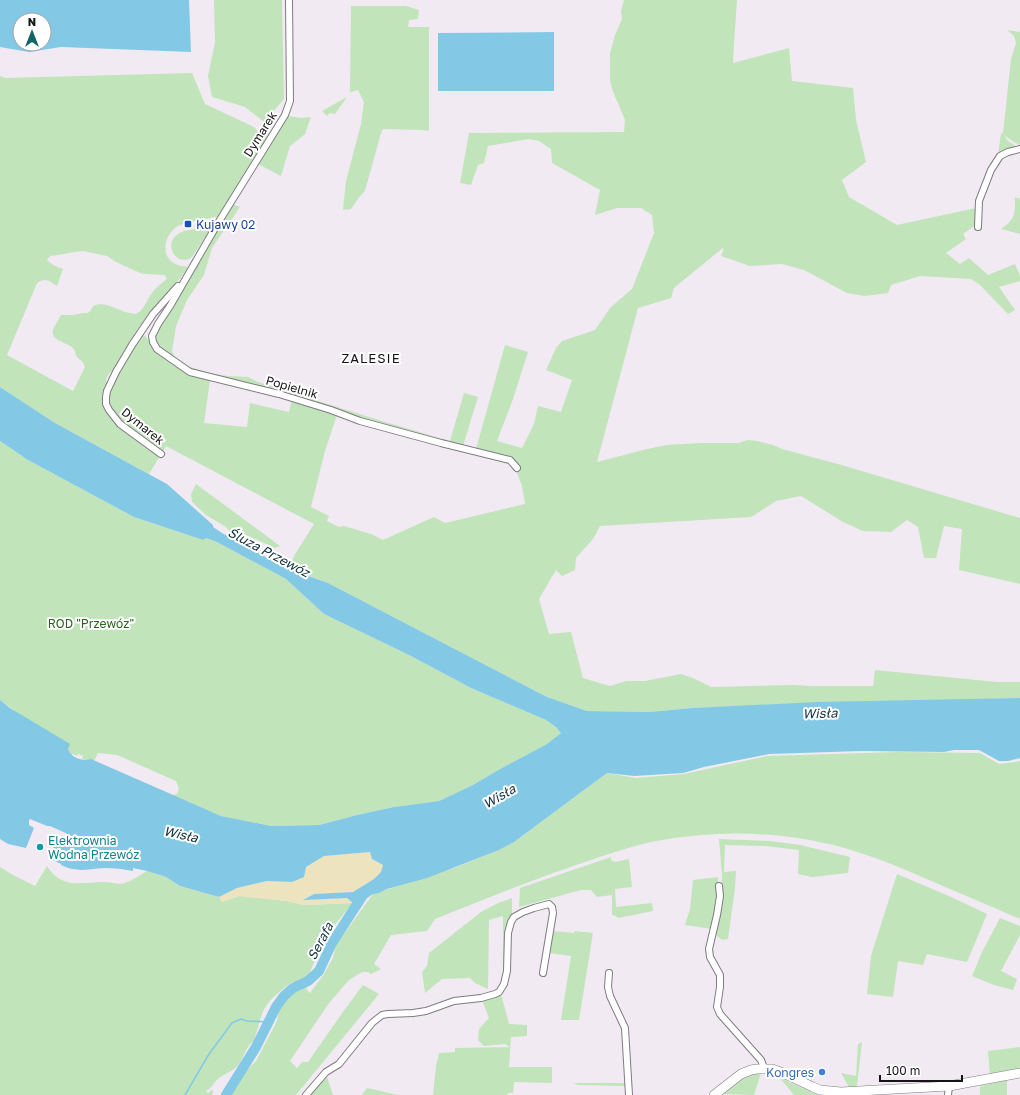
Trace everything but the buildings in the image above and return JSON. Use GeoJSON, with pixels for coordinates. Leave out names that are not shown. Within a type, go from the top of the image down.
{"type":"FeatureCollection","features":[{"type":"Feature","properties":{"kind":"street","name":"Dymarek"},"geometry":{"type":"LineString","coordinates":[[194,264],[285,115],[290,101],[289,0]]}},
{"type":"Feature","properties":{"kind":"street"},"geometry":{"type":"LineString","coordinates":[[978,227],[979,201],[993,166],[1000,156],[1020,149]]}},
{"type":"Feature","properties":{"kind":"street","name":"Popielnik"},"geometry":{"type":"LineString","coordinates":[[194,264],[152,336],[152,342],[157,349],[190,372],[279,394],[331,410],[360,421],[510,460],[517,468]]}},
{"type":"Feature","properties":{"kind":"street","name":"Dymarek"},"geometry":{"type":"LineString","coordinates":[[161,454],[117,420],[106,404],[106,397],[107,391],[116,372],[132,344],[153,314],[188,275]]}},
{"type":"Feature","properties":{"kind":"street"},"geometry":{"type":"LineString","coordinates":[[720,886],[717,915],[709,949],[710,957],[720,975],[717,1008],[720,1014],[761,1060],[764,1068]]}},
{"type":"Feature","properties":{"kind":"street"},"geometry":{"type":"LineString","coordinates":[[306,1095],[326,1072],[339,1064],[372,1023],[382,1015],[426,1011],[454,1001],[481,998],[499,992],[504,984],[507,971],[508,934],[511,922],[514,917],[523,912],[549,904],[552,907],[553,913],[543,973]]}},
{"type":"Feature","properties":{"kind":"street"},"geometry":{"type":"LineString","coordinates":[[609,973],[608,987],[610,996],[625,1028],[629,1095]]}},
{"type":"Feature","properties":{"kind":"street"},"geometry":{"type":"LineString","coordinates":[[714,1095],[742,1074],[750,1070],[764,1068],[779,1071],[820,1090],[851,1094],[949,1091],[1020,1073]]}},
{"type":"Feature","properties":{"kind":"green space"},"geometry":{"type":"Polygon","coordinates":[[[214,0],[282,0],[284,99],[264,122],[245,107],[212,97],[208,76],[215,42],[214,0]]]}},
{"type":"Feature","properties":{"kind":"green space"},"geometry":{"type":"Polygon","coordinates":[[[624,0],[737,0],[733,63],[789,48],[792,81],[853,88],[856,120],[866,162],[842,180],[849,197],[897,225],[976,208],[977,224],[963,234],[966,239],[946,253],[960,264],[969,258],[988,275],[1015,264],[1020,276],[1020,281],[999,287],[1015,310],[1008,314],[979,284],[971,279],[920,276],[891,285],[888,293],[864,296],[847,293],[804,270],[782,264],[750,266],[721,256],[724,247],[674,288],[671,298],[638,308],[597,462],[667,445],[738,443],[748,440],[773,445],[782,449],[1020,518],[1020,584],[959,570],[962,529],[944,526],[936,558],[924,558],[918,527],[907,520],[891,532],[863,531],[843,522],[801,496],[776,501],[751,517],[600,526],[593,539],[576,558],[575,570],[562,576],[556,570],[539,599],[549,634],[571,632],[583,678],[610,686],[626,681],[645,681],[681,674],[711,687],[793,685],[873,686],[875,670],[997,682],[1020,682],[1020,698],[693,708],[649,712],[587,711],[547,697],[328,583],[289,568],[294,556],[314,524],[166,446],[149,474],[55,423],[0,387],[0,76],[5,78],[192,73],[205,104],[254,127],[259,133],[270,133],[220,216],[180,225],[172,231],[166,241],[165,246],[167,256],[174,263],[188,267],[137,330],[115,368],[108,375],[106,380],[107,384],[112,385],[142,333],[166,359],[170,358],[155,344],[154,337],[232,204],[240,207],[212,248],[204,275],[187,300],[176,326],[172,351],[175,358],[187,366],[210,373],[227,376],[248,377],[258,382],[450,441],[464,393],[478,397],[463,446],[349,416],[285,394],[210,380],[204,423],[247,427],[250,403],[289,412],[292,399],[337,415],[325,451],[311,507],[329,516],[327,521],[339,527],[344,526],[371,534],[383,540],[434,517],[445,523],[525,504],[522,486],[516,470],[520,468],[513,457],[507,457],[476,449],[505,345],[528,352],[513,399],[497,441],[522,448],[534,424],[538,406],[561,412],[572,380],[546,370],[556,348],[562,341],[595,330],[610,308],[632,289],[654,233],[652,215],[641,208],[617,208],[595,215],[600,190],[552,163],[551,149],[539,141],[529,139],[488,146],[484,163],[478,165],[471,185],[460,183],[469,133],[624,132],[625,120],[612,89],[610,80],[610,53],[615,35],[622,19],[621,11],[624,0]],[[83,251],[50,256],[47,260],[55,266],[63,269],[57,286],[50,281],[45,280],[37,283],[7,355],[73,391],[85,367],[83,362],[77,357],[73,348],[58,340],[53,334],[54,328],[61,315],[88,313],[93,306],[101,304],[136,314],[143,308],[155,289],[167,279],[165,275],[140,273],[116,262],[107,256],[83,251]]]}},
{"type":"Feature","properties":{"kind":"green space"},"geometry":{"type":"Polygon","coordinates":[[[351,6],[406,6],[419,10],[418,19],[409,20],[408,27],[429,27],[429,131],[383,129],[365,191],[351,209],[343,210],[346,181],[361,124],[364,102],[358,90],[350,92],[351,6]]]}},
{"type":"Feature","properties":{"kind":"green space"},"geometry":{"type":"Polygon","coordinates":[[[1007,30],[1020,32],[1020,145],[1004,135],[1008,141],[1017,147],[998,154],[1001,134],[1003,133],[1011,59],[1016,43],[1014,36],[1007,30]]]}},
{"type":"Feature","properties":{"kind":"green space"},"geometry":{"type":"Polygon","coordinates":[[[347,97],[335,114],[330,113],[327,116],[322,111],[347,97]]]}},
{"type":"Feature","properties":{"kind":"green space"},"geometry":{"type":"Polygon","coordinates":[[[289,116],[301,118],[311,117],[305,134],[290,146],[281,176],[258,164],[285,118],[289,116]]]}},
{"type":"Feature","properties":{"kind":"green space"},"geometry":{"type":"Polygon","coordinates":[[[1015,197],[1020,199],[1020,234],[1001,229],[1010,222],[1014,215],[1015,197]]]}},
{"type":"Feature","properties":{"kind":"green space"},"geometry":{"type":"Polygon","coordinates":[[[207,228],[209,231],[192,257],[186,260],[181,259],[173,253],[171,243],[173,238],[178,234],[188,230],[207,228]]]}},
{"type":"Feature","properties":{"kind":"green space","name":"ROD \"Przewóz\""},"geometry":{"type":"Polygon","coordinates":[[[0,441],[28,460],[134,517],[203,540],[206,538],[217,542],[286,579],[324,614],[411,656],[471,688],[546,720],[556,727],[561,733],[547,744],[473,785],[439,801],[394,807],[319,825],[271,826],[221,816],[172,795],[177,794],[179,789],[176,781],[117,755],[98,753],[94,761],[82,759],[83,756],[78,754],[76,757],[76,755],[72,755],[68,749],[0,700],[0,441]]]}},
{"type":"Feature","properties":{"kind":"green space"},"geometry":{"type":"Polygon","coordinates":[[[196,484],[280,546],[275,548],[244,534],[230,532],[226,527],[206,515],[192,502],[191,494],[196,484]]]}},
{"type":"Feature","properties":{"kind":"green space"},"geometry":{"type":"Polygon","coordinates":[[[898,752],[980,753],[999,764],[1020,761],[1020,919],[891,864],[861,853],[827,844],[803,839],[754,834],[705,835],[656,841],[602,856],[547,875],[435,919],[427,931],[391,935],[374,964],[381,969],[371,974],[368,972],[362,972],[349,980],[329,1003],[290,1061],[297,1068],[302,1062],[308,1062],[363,985],[379,994],[296,1095],[232,1095],[240,1077],[256,1061],[277,1021],[280,1005],[286,998],[302,986],[300,983],[292,982],[277,994],[265,1007],[254,1041],[247,1048],[239,1064],[216,1080],[206,1091],[208,1093],[212,1090],[212,1095],[0,1095],[0,867],[35,886],[47,866],[59,879],[72,883],[103,882],[123,884],[147,871],[166,877],[180,886],[219,897],[222,902],[239,896],[287,901],[304,905],[353,903],[332,928],[323,942],[310,972],[309,977],[312,981],[306,989],[310,993],[324,974],[333,958],[336,945],[373,894],[454,868],[499,850],[514,842],[607,773],[636,778],[684,774],[767,756],[898,752]]]}},
{"type":"Feature","properties":{"kind":"green space"},"geometry":{"type":"Polygon","coordinates":[[[719,839],[770,841],[800,845],[850,857],[848,873],[812,877],[798,874],[799,850],[765,846],[725,845],[724,872],[736,871],[728,939],[722,940],[716,935],[721,903],[722,875],[719,839]]]}},
{"type":"Feature","properties":{"kind":"green space"},"geometry":{"type":"Polygon","coordinates":[[[611,857],[611,860],[615,862],[629,859],[632,887],[615,889],[616,907],[652,903],[653,911],[618,918],[612,915],[612,895],[597,897],[591,890],[581,890],[519,907],[520,888],[611,857]]]}},
{"type":"Feature","properties":{"kind":"green space"},"geometry":{"type":"Polygon","coordinates":[[[897,874],[987,914],[967,962],[927,954],[923,965],[898,961],[893,997],[867,994],[871,956],[897,874]]]}},
{"type":"Feature","properties":{"kind":"green space"},"geometry":{"type":"Polygon","coordinates":[[[718,877],[718,895],[712,929],[685,925],[690,909],[693,880],[718,877]]]}},
{"type":"Feature","properties":{"kind":"green space"},"geometry":{"type":"Polygon","coordinates":[[[512,898],[512,914],[507,925],[503,975],[503,916],[489,920],[488,989],[475,983],[470,978],[442,979],[425,993],[422,972],[427,966],[429,953],[481,912],[498,903],[512,898]]]}},
{"type":"Feature","properties":{"kind":"green space"},"geometry":{"type":"Polygon","coordinates":[[[1000,918],[1020,926],[1020,935],[1001,971],[1017,979],[1013,990],[994,985],[972,976],[982,952],[1000,918]]]}},
{"type":"Feature","properties":{"kind":"green space"},"geometry":{"type":"Polygon","coordinates":[[[552,931],[593,933],[579,1020],[561,1020],[571,956],[549,953],[552,931]]]}},
{"type":"Feature","properties":{"kind":"green space"},"geometry":{"type":"Polygon","coordinates":[[[501,994],[509,1024],[527,1025],[527,1036],[511,1037],[509,1067],[552,1067],[552,1083],[514,1082],[513,1093],[508,1093],[507,1095],[433,1095],[439,1053],[455,1052],[455,1048],[510,1047],[505,1044],[484,1046],[478,1040],[479,1029],[489,1018],[482,1000],[501,994]]]}},
{"type":"Feature","properties":{"kind":"green space"},"geometry":{"type":"Polygon","coordinates":[[[862,1042],[857,1086],[849,1087],[841,1073],[856,1076],[858,1044],[862,1042]]]}},
{"type":"Feature","properties":{"kind":"green space"},"geometry":{"type":"Polygon","coordinates":[[[1020,1047],[1020,1069],[990,1076],[988,1051],[1020,1047]]]}},
{"type":"Feature","properties":{"kind":"green space"},"geometry":{"type":"Polygon","coordinates":[[[756,1073],[761,1073],[754,1095],[722,1094],[742,1079],[756,1073]]]}},
{"type":"Feature","properties":{"kind":"green space"},"geometry":{"type":"Polygon","coordinates":[[[326,1074],[333,1095],[309,1095],[326,1074]]]}},
{"type":"Feature","properties":{"kind":"green space"},"geometry":{"type":"Polygon","coordinates":[[[780,1078],[811,1092],[820,1095],[794,1095],[780,1078]]]}},
{"type":"Feature","properties":{"kind":"green space"},"geometry":{"type":"Polygon","coordinates":[[[1007,1080],[1007,1095],[980,1095],[980,1086],[1007,1080]]]}},
{"type":"Feature","properties":{"kind":"green space"},"geometry":{"type":"Polygon","coordinates":[[[573,1083],[625,1083],[626,1086],[579,1085],[573,1083]]]}},
{"type":"Feature","properties":{"kind":"green space"},"geometry":{"type":"Polygon","coordinates":[[[367,1088],[398,1095],[362,1095],[367,1088]]]}},
{"type":"Feature","properties":{"kind":"sand"},"geometry":{"type":"Polygon","coordinates":[[[370,852],[372,859],[383,865],[381,872],[374,879],[353,892],[314,894],[304,899],[347,898],[353,903],[304,905],[287,901],[239,896],[222,902],[219,897],[237,888],[267,881],[292,882],[306,867],[324,856],[370,852]]]}},
{"type":"Feature","properties":{"kind":"water"},"geometry":{"type":"Polygon","coordinates":[[[0,0],[189,0],[191,52],[61,47],[52,48],[52,12],[12,12],[12,49],[0,47],[0,0]]]}},
{"type":"Feature","properties":{"kind":"water"},"geometry":{"type":"Polygon","coordinates":[[[554,32],[554,91],[438,91],[438,33],[554,32]]]}},
{"type":"Feature","properties":{"kind":"water","name":"Wisła"},"geometry":{"type":"Polygon","coordinates":[[[0,387],[55,423],[167,484],[213,525],[213,527],[222,533],[284,567],[328,583],[547,697],[587,711],[649,712],[693,708],[818,702],[1020,698],[1020,758],[1008,761],[999,761],[979,750],[954,750],[944,752],[861,751],[769,754],[704,767],[683,773],[634,776],[607,773],[514,842],[499,850],[427,878],[387,889],[379,893],[363,896],[353,903],[347,898],[303,900],[314,894],[353,892],[374,879],[381,872],[383,865],[372,859],[370,852],[324,856],[306,867],[304,877],[292,882],[267,881],[237,888],[219,897],[180,886],[166,877],[133,868],[133,871],[108,868],[77,870],[61,865],[51,859],[49,860],[57,836],[68,840],[71,839],[71,836],[50,826],[30,819],[29,825],[34,828],[26,848],[8,844],[0,839],[0,700],[10,708],[70,744],[68,749],[76,758],[83,760],[91,759],[221,816],[271,826],[319,825],[394,807],[439,801],[473,785],[547,744],[561,733],[556,727],[546,720],[471,688],[411,656],[324,614],[286,579],[217,542],[206,538],[203,540],[134,517],[28,460],[0,441],[0,387]]]}},
{"type":"Feature","properties":{"kind":"waterway","name":"Serafa"},"geometry":{"type":"LineString","coordinates":[[226,1095],[256,1047],[276,1007],[284,996],[293,988],[308,981],[319,971],[332,943],[363,895],[374,887]]}},
{"type":"Feature","properties":{"kind":"waterway"},"geometry":{"type":"LineString","coordinates":[[185,1095],[209,1054],[232,1023],[241,1019],[247,1021],[269,1022]]}},
{"type":"Feature","properties":{"kind":"place","name":"Kujawy 02"},"geometry":{"type":"Point","coordinates":[188,224]}},
{"type":"Feature","properties":{"kind":"place","name":"Elektrownia Wodna Przewóz"},"geometry":{"type":"Point","coordinates":[40,847]}},
{"type":"Feature","properties":{"kind":"place","name":"Kongres"},"geometry":{"type":"Point","coordinates":[822,1072]}},
{"type":"Feature","properties":{"kind":"district","name":"ZALESIE"},"geometry":{"type":"Point","coordinates":[371,358]}},
{"type":"Feature","properties":{"kind":"water label","name":"Śluza Przewóz"},"geometry":{"type":"Point","coordinates":[269,552]}}]}
